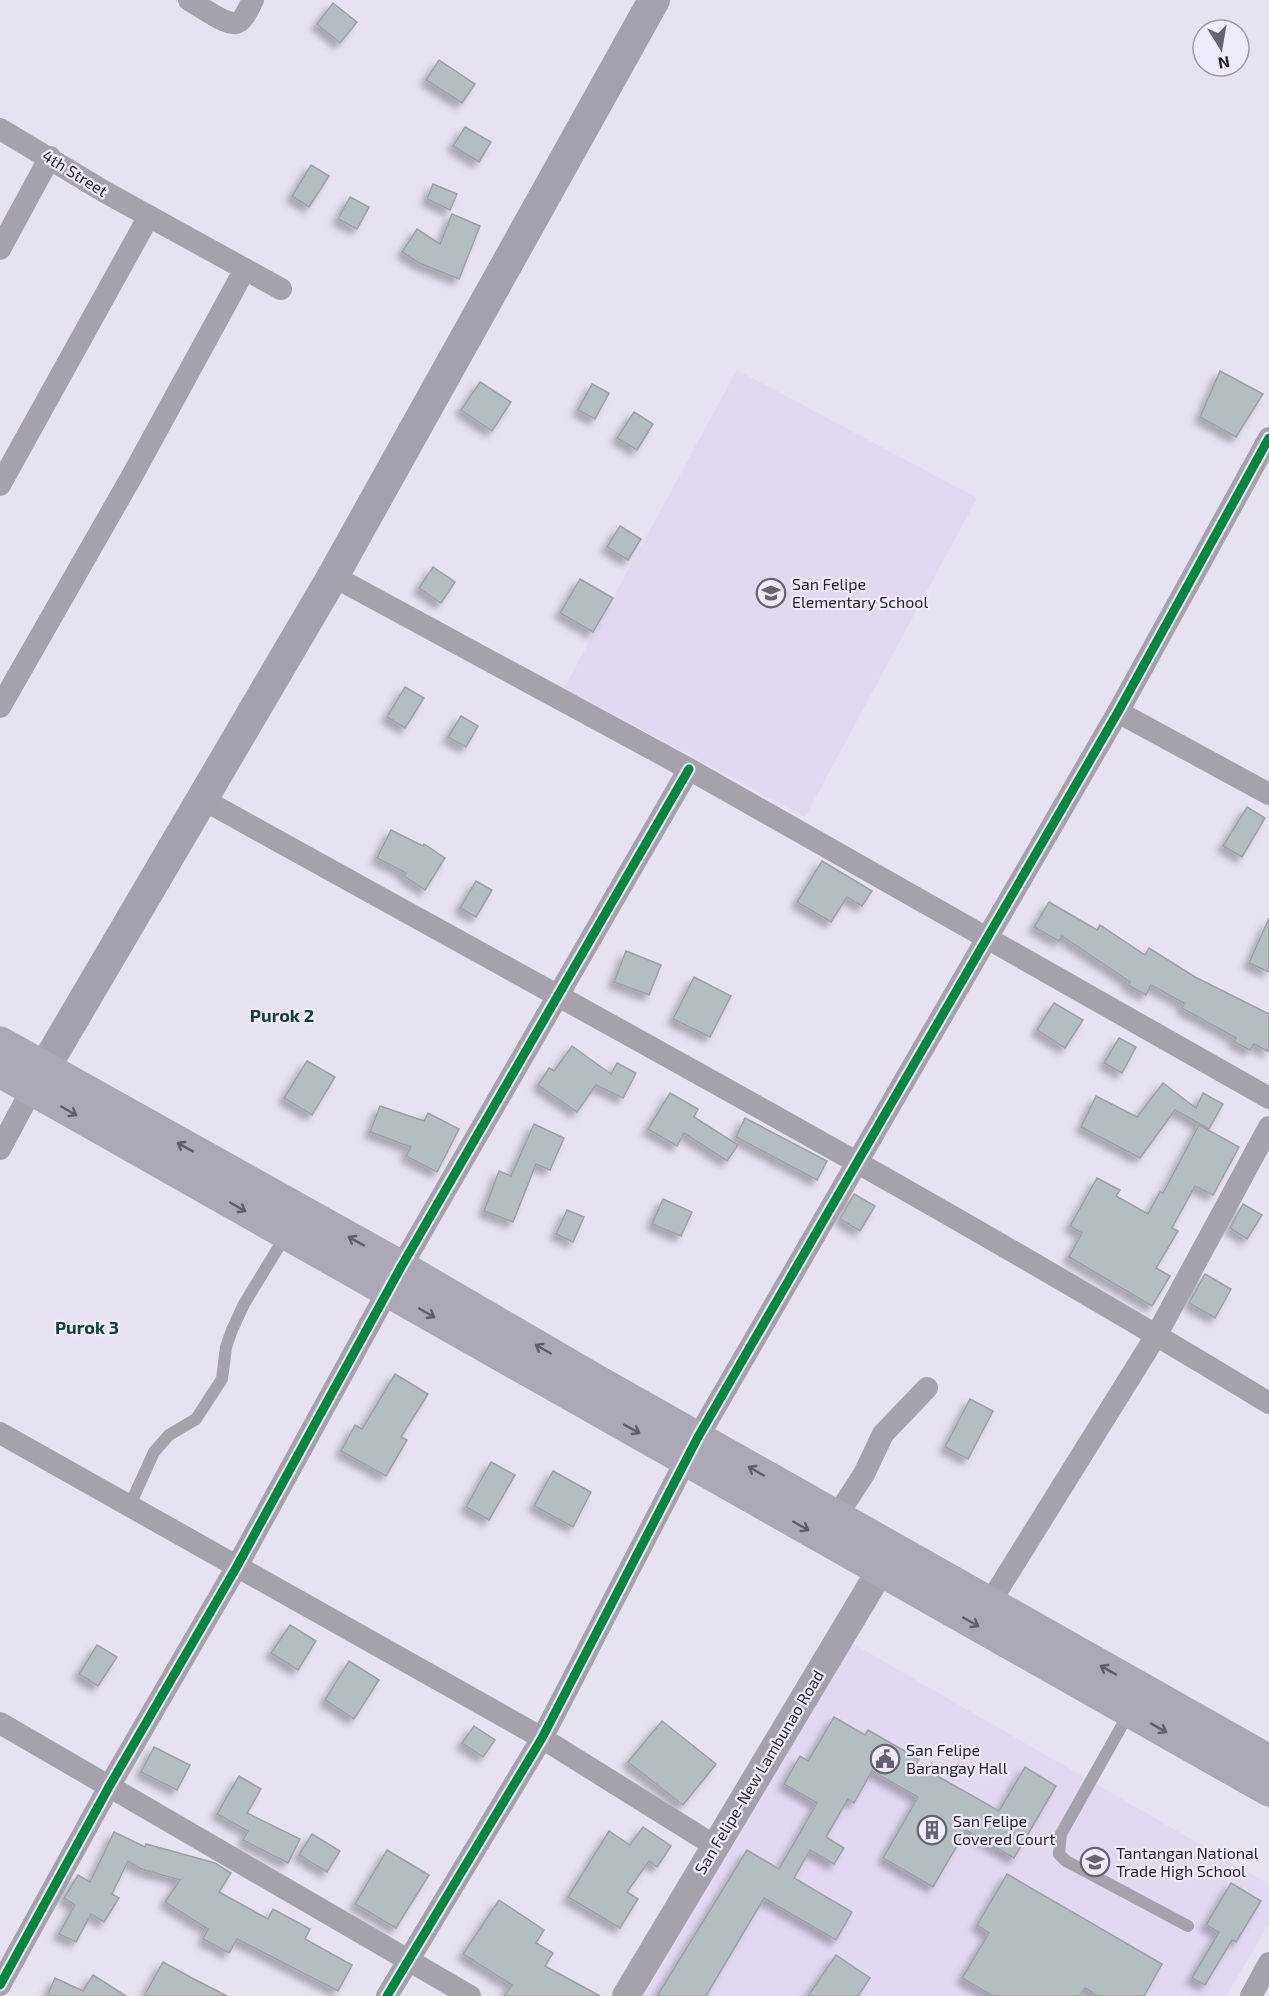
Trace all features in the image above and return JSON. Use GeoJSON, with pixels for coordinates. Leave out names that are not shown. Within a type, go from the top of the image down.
{"type":"FeatureCollection","features":[{"type":"Feature","properties":{"kind":"highway"},"geometry":{"type":"LineString","coordinates":[[0,1043],[38,1079],[286,1234],[394,1279]]}},
{"type":"Feature","properties":{"kind":"highway"},"geometry":{"type":"LineString","coordinates":[[0,1071],[38,1079],[1137,1701],[1269,1761]]}},
{"type":"Feature","properties":{"kind":"highway"},"geometry":{"type":"LineString","coordinates":[[692,1448],[836,1517],[886,1559],[989,1604],[1269,1790]]}},
{"type":"Feature","properties":{"kind":"main road"},"geometry":{"type":"LineString","coordinates":[[38,1079],[204,800],[333,576],[654,0]]}},
{"type":"Feature","properties":{"kind":"street"},"geometry":{"type":"LineString","coordinates":[[189,0],[229,24],[237,23],[253,0]]}},
{"type":"Feature","properties":{"kind":"street","name":"4th Street"},"geometry":{"type":"LineString","coordinates":[[0,129],[149,216],[281,289]]}},
{"type":"Feature","properties":{"kind":"street"},"geometry":{"type":"LineString","coordinates":[[0,249],[50,157]]}},
{"type":"Feature","properties":{"kind":"street"},"geometry":{"type":"LineString","coordinates":[[0,485],[149,216]]}},
{"type":"Feature","properties":{"kind":"street"},"geometry":{"type":"LineString","coordinates":[[0,708],[132,476],[245,269]]}},
{"type":"Feature","properties":{"kind":"street"},"geometry":{"type":"LineString","coordinates":[[387,1996],[542,1738],[692,1448],[858,1163],[985,937],[1118,712],[1269,438]]}},
{"type":"Feature","properties":{"kind":"street"},"geometry":{"type":"LineString","coordinates":[[333,576],[689,769],[1269,1098]]}},
{"type":"Feature","properties":{"kind":"street"},"geometry":{"type":"LineString","coordinates":[[1118,712],[1269,794]]}},
{"type":"Feature","properties":{"kind":"street"},"geometry":{"type":"LineString","coordinates":[[0,1985],[110,1785],[236,1568],[394,1279],[689,769]]}},
{"type":"Feature","properties":{"kind":"street"},"geometry":{"type":"LineString","coordinates":[[204,800],[858,1163],[1156,1334],[1269,1403]]}},
{"type":"Feature","properties":{"kind":"street"},"geometry":{"type":"LineString","coordinates":[[0,1149],[38,1079]]}},
{"type":"Feature","properties":{"kind":"street"},"geometry":{"type":"LineString","coordinates":[[989,1604],[1156,1334],[1269,1127]]}},
{"type":"Feature","properties":{"kind":"street"},"geometry":{"type":"LineString","coordinates":[[836,1517],[864,1474],[883,1434],[927,1388]]}},
{"type":"Feature","properties":{"kind":"street"},"geometry":{"type":"LineString","coordinates":[[0,1433],[236,1568],[542,1738],[715,1846]]}},
{"type":"Feature","properties":{"kind":"street","name":"San Felipe-New Lambunao Road"},"geometry":{"type":"LineString","coordinates":[[626,1996],[886,1559]]}},
{"type":"Feature","properties":{"kind":"street"},"geometry":{"type":"LineString","coordinates":[[0,1723],[470,1996]]}},
{"type":"Feature","properties":{"kind":"street"},"geometry":{"type":"LineString","coordinates":[[1251,1996],[1269,1963]]}},
{"type":"Feature","properties":{"kind":"lane"},"geometry":{"type":"LineString","coordinates":[[129,1507],[154,1452],[169,1435],[196,1419],[222,1379],[226,1347],[232,1330],[286,1234]]}},
{"type":"Feature","properties":{"kind":"lane"},"geometry":{"type":"LineString","coordinates":[[1137,1701],[1061,1834],[1059,1854],[1066,1861],[1188,1926]]}},
{"type":"Feature","properties":{"kind":"shaded area","name":"San Felipe Elementary School"},"geometry":{"type":"Polygon","coordinates":[[[737,370],[977,498],[805,817],[564,688],[737,370]]]}},
{"type":"Feature","properties":{"kind":"shaded area","name":"Tantangan National Trade High School"},"geometry":{"type":"Polygon","coordinates":[[[850,1642],[1269,1884],[1269,1924],[1226,1996],[644,1996],[850,1642]]]}},
{"type":"Feature","properties":{"kind":"building"},"geometry":{"type":"Polygon","coordinates":[[[333,3],[357,22],[340,43],[317,24],[333,3]]]}},
{"type":"Feature","properties":{"kind":"building"},"geometry":{"type":"Polygon","coordinates":[[[439,60],[475,84],[462,103],[426,80],[439,60]]]}},
{"type":"Feature","properties":{"kind":"building"},"geometry":{"type":"Polygon","coordinates":[[[465,127],[491,142],[479,162],[453,146],[465,127]]]}},
{"type":"Feature","properties":{"kind":"building"},"geometry":{"type":"Polygon","coordinates":[[[311,165],[329,176],[309,207],[292,196],[311,165]]]}},
{"type":"Feature","properties":{"kind":"building"},"geometry":{"type":"Polygon","coordinates":[[[433,184],[457,194],[450,210],[427,199],[433,184]]]}},
{"type":"Feature","properties":{"kind":"building"},"geometry":{"type":"Polygon","coordinates":[[[350,197],[369,207],[357,229],[338,219],[350,197]]]}},
{"type":"Feature","properties":{"kind":"building"},"geometry":{"type":"Polygon","coordinates":[[[452,214],[480,226],[459,279],[419,263],[402,252],[417,229],[440,244],[452,214]]]}},
{"type":"Feature","properties":{"kind":"building"},"geometry":{"type":"Polygon","coordinates":[[[1220,371],[1263,394],[1236,437],[1200,417],[1220,371]]]}},
{"type":"Feature","properties":{"kind":"building"},"geometry":{"type":"Polygon","coordinates":[[[480,382],[511,402],[492,431],[461,410],[480,382]]]}},
{"type":"Feature","properties":{"kind":"building"},"geometry":{"type":"Polygon","coordinates":[[[592,384],[609,393],[595,419],[578,410],[592,384]]]}},
{"type":"Feature","properties":{"kind":"building"},"geometry":{"type":"Polygon","coordinates":[[[634,412],[653,424],[637,450],[617,438],[634,412]]]}},
{"type":"Feature","properties":{"kind":"building"},"geometry":{"type":"Polygon","coordinates":[[[620,526],[641,539],[628,560],[607,547],[620,526]]]}},
{"type":"Feature","properties":{"kind":"building"},"geometry":{"type":"Polygon","coordinates":[[[433,567],[455,582],[441,603],[419,588],[433,567]]]}},
{"type":"Feature","properties":{"kind":"building"},"geometry":{"type":"Polygon","coordinates":[[[580,579],[613,598],[593,632],[560,613],[580,579]]]}},
{"type":"Feature","properties":{"kind":"building"},"geometry":{"type":"Polygon","coordinates":[[[405,687],[424,698],[405,728],[387,717],[405,687]]]}},
{"type":"Feature","properties":{"kind":"building"},"geometry":{"type":"Polygon","coordinates":[[[461,716],[478,726],[466,747],[448,737],[461,716]]]}},
{"type":"Feature","properties":{"kind":"building"},"geometry":{"type":"Polygon","coordinates":[[[1247,807],[1265,818],[1242,857],[1223,846],[1247,807]]]}},
{"type":"Feature","properties":{"kind":"building"},"geometry":{"type":"Polygon","coordinates":[[[391,830],[423,846],[424,844],[445,858],[425,890],[404,876],[406,873],[377,858],[391,830]]]}},
{"type":"Feature","properties":{"kind":"building"},"geometry":{"type":"Polygon","coordinates":[[[822,861],[872,891],[862,906],[847,897],[831,922],[797,902],[822,861]]]}},
{"type":"Feature","properties":{"kind":"building"},"geometry":{"type":"Polygon","coordinates":[[[476,881],[492,890],[476,917],[460,908],[476,881]]]}},
{"type":"Feature","properties":{"kind":"building"},"geometry":{"type":"Polygon","coordinates":[[[1049,902],[1097,930],[1100,925],[1145,955],[1149,948],[1195,977],[1269,1014],[1269,1052],[1254,1044],[1250,1050],[1234,1042],[1236,1038],[1182,1008],[1184,1003],[1151,985],[1146,995],[1128,985],[1130,982],[1062,936],[1059,941],[1034,927],[1049,902]]]}},
{"type":"Feature","properties":{"kind":"building"},"geometry":{"type":"Polygon","coordinates":[[[1269,918],[1269,972],[1249,963],[1269,918]]]}},
{"type":"Feature","properties":{"kind":"building"},"geometry":{"type":"Polygon","coordinates":[[[626,951],[661,965],[649,995],[614,982],[626,951]]]}},
{"type":"Feature","properties":{"kind":"building"},"geometry":{"type":"Polygon","coordinates":[[[694,977],[731,996],[710,1037],[673,1019],[694,977]]]}},
{"type":"Feature","properties":{"kind":"building"},"geometry":{"type":"Polygon","coordinates":[[[1054,1003],[1083,1020],[1065,1048],[1037,1030],[1054,1003]]]}},
{"type":"Feature","properties":{"kind":"building"},"geometry":{"type":"Polygon","coordinates":[[[1119,1038],[1136,1047],[1122,1073],[1104,1063],[1119,1038]]]}},
{"type":"Feature","properties":{"kind":"building"},"geometry":{"type":"Polygon","coordinates":[[[572,1046],[611,1074],[617,1063],[636,1073],[623,1098],[596,1085],[577,1112],[538,1085],[549,1068],[554,1071],[572,1046]]]}},
{"type":"Feature","properties":{"kind":"building"},"geometry":{"type":"Polygon","coordinates":[[[307,1061],[335,1077],[312,1115],[284,1098],[307,1061]]]}},
{"type":"Feature","properties":{"kind":"building"},"geometry":{"type":"Polygon","coordinates":[[[1163,1083],[1196,1108],[1203,1093],[1223,1104],[1209,1129],[1175,1110],[1140,1158],[1081,1127],[1096,1096],[1137,1117],[1163,1083]]]}},
{"type":"Feature","properties":{"kind":"building"},"geometry":{"type":"Polygon","coordinates":[[[670,1093],[698,1109],[694,1117],[738,1145],[727,1161],[684,1133],[677,1146],[648,1129],[670,1093]]]}},
{"type":"Feature","properties":{"kind":"building"},"geometry":{"type":"Polygon","coordinates":[[[380,1106],[424,1121],[428,1113],[459,1129],[437,1172],[406,1156],[411,1147],[370,1132],[380,1106]]]}},
{"type":"Feature","properties":{"kind":"building"},"geometry":{"type":"Polygon","coordinates":[[[745,1118],[827,1161],[817,1180],[736,1137],[745,1118]]]}},
{"type":"Feature","properties":{"kind":"building"},"geometry":{"type":"Polygon","coordinates":[[[534,1124],[564,1138],[550,1170],[536,1164],[513,1222],[484,1211],[499,1171],[511,1176],[534,1124]]]}},
{"type":"Feature","properties":{"kind":"building"},"geometry":{"type":"Polygon","coordinates":[[[1199,1125],[1239,1147],[1213,1195],[1195,1186],[1172,1228],[1178,1231],[1156,1268],[1170,1276],[1152,1306],[1069,1257],[1082,1233],[1070,1226],[1097,1178],[1120,1190],[1116,1196],[1148,1214],[1160,1192],[1163,1193],[1199,1125]]]}},
{"type":"Feature","properties":{"kind":"building"},"geometry":{"type":"Polygon","coordinates":[[[854,1194],[875,1206],[860,1231],[840,1219],[854,1194]]]}},
{"type":"Feature","properties":{"kind":"building"},"geometry":{"type":"Polygon","coordinates":[[[663,1199],[692,1212],[681,1236],[652,1224],[663,1199]]]}},
{"type":"Feature","properties":{"kind":"building"},"geometry":{"type":"Polygon","coordinates":[[[1243,1204],[1262,1215],[1247,1239],[1230,1228],[1243,1204]]]}},
{"type":"Feature","properties":{"kind":"building"},"geometry":{"type":"Polygon","coordinates":[[[567,1210],[584,1217],[573,1242],[556,1234],[567,1210]]]}},
{"type":"Feature","properties":{"kind":"building"},"geometry":{"type":"Polygon","coordinates":[[[1205,1274],[1231,1289],[1215,1318],[1189,1303],[1205,1274]]]}},
{"type":"Feature","properties":{"kind":"building"},"geometry":{"type":"Polygon","coordinates":[[[395,1374],[428,1394],[401,1437],[407,1440],[386,1476],[341,1451],[355,1425],[362,1429],[395,1374]]]}},
{"type":"Feature","properties":{"kind":"building"},"geometry":{"type":"Polygon","coordinates":[[[970,1399],[993,1411],[968,1459],[945,1447],[970,1399]]]}},
{"type":"Feature","properties":{"kind":"building"},"geometry":{"type":"Polygon","coordinates":[[[491,1462],[515,1475],[489,1520],[466,1507],[491,1462]]]}},
{"type":"Feature","properties":{"kind":"building"},"geometry":{"type":"Polygon","coordinates":[[[553,1471],[591,1492],[573,1527],[534,1506],[553,1471]]]}},
{"type":"Feature","properties":{"kind":"building"},"geometry":{"type":"Polygon","coordinates":[[[290,1625],[316,1641],[298,1670],[271,1653],[290,1625]]]}},
{"type":"Feature","properties":{"kind":"building"},"geometry":{"type":"Polygon","coordinates":[[[97,1645],[117,1657],[98,1686],[79,1674],[97,1645]]]}},
{"type":"Feature","properties":{"kind":"building"},"geometry":{"type":"Polygon","coordinates":[[[349,1661],[379,1680],[354,1719],[325,1700],[349,1661]]]}},
{"type":"Feature","properties":{"kind":"building"},"geometry":{"type":"Polygon","coordinates":[[[834,1717],[865,1735],[868,1730],[919,1759],[916,1764],[999,1811],[1025,1767],[1056,1786],[1014,1858],[966,1830],[933,1887],[883,1858],[918,1797],[872,1771],[854,1803],[848,1799],[826,1837],[844,1848],[834,1864],[810,1850],[794,1878],[852,1912],[836,1940],[764,1898],[706,1996],[657,1996],[747,1850],[779,1869],[817,1803],[784,1784],[800,1756],[808,1761],[834,1717]]]}},
{"type":"Feature","properties":{"kind":"building"},"geometry":{"type":"Polygon","coordinates":[[[662,1721],[716,1764],[683,1805],[628,1762],[662,1721]]]}},
{"type":"Feature","properties":{"kind":"building"},"geometry":{"type":"Polygon","coordinates":[[[474,1726],[495,1740],[483,1757],[462,1743],[474,1726]]]}},
{"type":"Feature","properties":{"kind":"building"},"geometry":{"type":"Polygon","coordinates":[[[154,1747],[190,1765],[177,1790],[141,1772],[154,1747]]]}},
{"type":"Feature","properties":{"kind":"building"},"geometry":{"type":"Polygon","coordinates":[[[239,1776],[261,1789],[247,1813],[300,1839],[288,1863],[243,1840],[248,1831],[217,1814],[239,1776]]]}},
{"type":"Feature","properties":{"kind":"building"},"geometry":{"type":"Polygon","coordinates":[[[643,1827],[671,1846],[657,1867],[649,1861],[627,1892],[638,1899],[620,1928],[568,1897],[609,1831],[630,1845],[643,1827]]]}},
{"type":"Feature","properties":{"kind":"building"},"geometry":{"type":"Polygon","coordinates":[[[114,1832],[145,1847],[146,1844],[215,1863],[231,1873],[219,1892],[268,1919],[273,1909],[310,1929],[305,1939],[352,1965],[338,1991],[237,1939],[229,1953],[203,1939],[208,1929],[165,1902],[180,1880],[141,1869],[128,1861],[112,1894],[119,1898],[104,1922],[91,1914],[76,1942],[59,1934],[75,1905],[64,1898],[78,1875],[90,1882],[114,1832]]]}},
{"type":"Feature","properties":{"kind":"building"},"geometry":{"type":"Polygon","coordinates":[[[312,1834],[340,1851],[327,1872],[299,1855],[312,1834]]]}},
{"type":"Feature","properties":{"kind":"building"},"geometry":{"type":"Polygon","coordinates":[[[387,1850],[429,1875],[396,1928],[355,1904],[387,1850]]]}},
{"type":"Feature","properties":{"kind":"building"},"geometry":{"type":"Polygon","coordinates":[[[1007,1874],[1162,1964],[1144,1996],[1098,1996],[1085,1988],[1080,1996],[993,1996],[962,1978],[989,1933],[977,1925],[1007,1874]]]}},
{"type":"Feature","properties":{"kind":"building"},"geometry":{"type":"Polygon","coordinates":[[[1231,1883],[1261,1901],[1236,1942],[1232,1940],[1205,1985],[1192,1978],[1219,1932],[1206,1925],[1231,1883]]]}},
{"type":"Feature","properties":{"kind":"building"},"geometry":{"type":"Polygon","coordinates":[[[499,1900],[544,1930],[536,1943],[553,1953],[545,1966],[600,1996],[504,1996],[512,1985],[463,1954],[499,1900]]]}},
{"type":"Feature","properties":{"kind":"building"},"geometry":{"type":"Polygon","coordinates":[[[836,1955],[870,1978],[858,1996],[808,1996],[836,1955]]]}},
{"type":"Feature","properties":{"kind":"building"},"geometry":{"type":"Polygon","coordinates":[[[163,1962],[192,1978],[227,1996],[144,1996],[163,1962]]]}},
{"type":"Feature","properties":{"kind":"building"},"geometry":{"type":"Polygon","coordinates":[[[93,1975],[126,1996],[47,1996],[55,1978],[83,1991],[93,1975]]]}},
{"type":"Feature","properties":{"kind":"cycle path"},"geometry":{"type":"LineString","coordinates":[[387,1996],[542,1738],[698,1437],[1118,712],[1269,438]]}},
{"type":"Feature","properties":{"kind":"cycle path"},"geometry":{"type":"LineString","coordinates":[[0,1985],[110,1785],[236,1568],[401,1267],[689,769]]}},
{"type":"Feature","properties":{"kind":"place","name":"San Felipe Elementary School"},"geometry":{"type":"Point","coordinates":[771,593]}},
{"type":"Feature","properties":{"kind":"place","name":"San Felipe Barangay Hall"},"geometry":{"type":"Point","coordinates":[885,1759]}},
{"type":"Feature","properties":{"kind":"place","name":"San Felipe Covered Court"},"geometry":{"type":"Point","coordinates":[932,1830]}},
{"type":"Feature","properties":{"kind":"place","name":"Tantangan National Trade High School"},"geometry":{"type":"Point","coordinates":[1095,1862]}},
{"type":"Feature","properties":{"kind":"district","name":"Purok 2"},"geometry":{"type":"Point","coordinates":[282,1016]}},
{"type":"Feature","properties":{"kind":"district","name":"Purok 3"},"geometry":{"type":"Point","coordinates":[87,1328]}}]}
